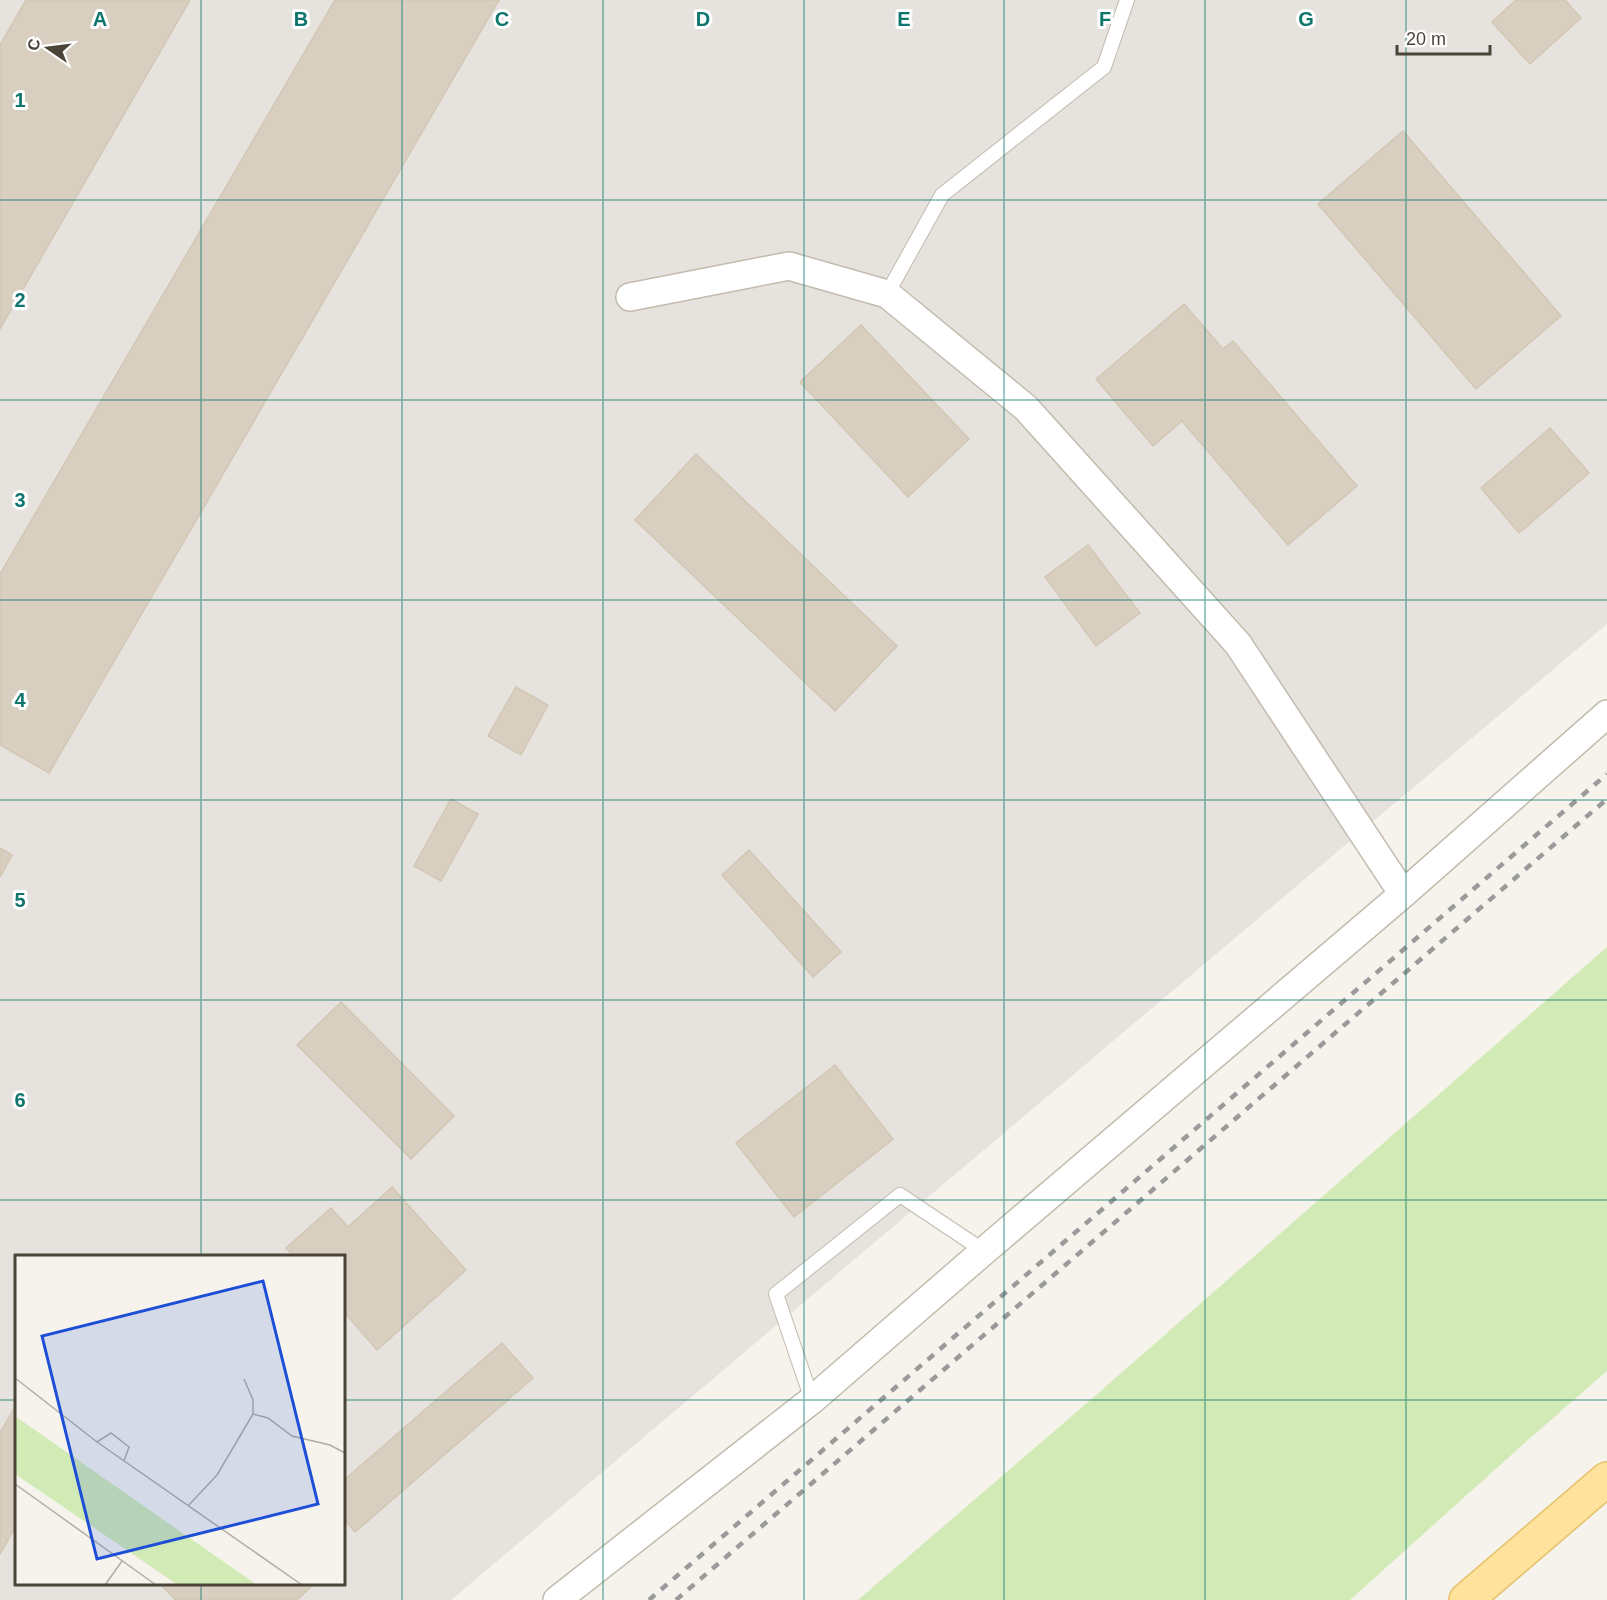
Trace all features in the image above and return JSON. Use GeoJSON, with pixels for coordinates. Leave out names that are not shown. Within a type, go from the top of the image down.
{"type":"FeatureCollection","features":[{"type":"Feature","properties":{"kind":"main road"},"geometry":{"type":"LineString","coordinates":[[1466,1600],[1607,1479]]}},
{"type":"Feature","properties":{"kind":"street"},"geometry":{"type":"LineString","coordinates":[[630,297],[789,266],[887,294],[1026,408],[1238,644],[1403,894]]}},
{"type":"Feature","properties":{"kind":"street"},"geometry":{"type":"LineString","coordinates":[[557,1600],[812,1400],[1403,894],[1607,714]]}},
{"type":"Feature","properties":{"kind":"lane"},"geometry":{"type":"LineString","coordinates":[[887,294],[942,195],[1104,67],[1127,0]]}},
{"type":"Feature","properties":{"kind":"lane"},"geometry":{"type":"LineString","coordinates":[[812,1400],[776,1294],[900,1195],[984,1251]]}},
{"type":"Feature","properties":{"kind":"shaded area"},"geometry":{"type":"Polygon","coordinates":[[[0,0],[1607,0],[1607,624],[451,1600],[0,1600],[0,0]]]}},
{"type":"Feature","properties":{"kind":"green space"},"geometry":{"type":"Polygon","coordinates":[[[1607,947],[1607,1371],[1350,1600],[858,1600],[1095,1396],[1607,947]]]}},
{"type":"Feature","properties":{"kind":"building"},"geometry":{"type":"Polygon","coordinates":[[[26,0],[190,0],[0,329],[0,45],[26,0]]]}},
{"type":"Feature","properties":{"kind":"building"},"geometry":{"type":"Polygon","coordinates":[[[335,0],[499,0],[49,773],[0,745],[0,574],[335,0]]]}},
{"type":"Feature","properties":{"kind":"building"},"geometry":{"type":"Polygon","coordinates":[[[1516,0],[1565,0],[1581,18],[1530,64],[1492,22],[1516,0]]]}},
{"type":"Feature","properties":{"kind":"building"},"geometry":{"type":"Polygon","coordinates":[[[1403,131],[1561,316],[1476,389],[1318,204],[1403,131]]]}},
{"type":"Feature","properties":{"kind":"building"},"geometry":{"type":"Polygon","coordinates":[[[1184,304],[1223,349],[1233,341],[1357,486],[1288,545],[1182,421],[1153,446],[1096,379],[1184,304]]]}},
{"type":"Feature","properties":{"kind":"building"},"geometry":{"type":"Polygon","coordinates":[[[861,325],[969,439],[908,497],[800,382],[861,325]]]}},
{"type":"Feature","properties":{"kind":"building"},"geometry":{"type":"Polygon","coordinates":[[[1550,428],[1589,473],[1519,533],[1481,488],[1550,428]]]}},
{"type":"Feature","properties":{"kind":"building"},"geometry":{"type":"Polygon","coordinates":[[[696,454],[897,646],[835,711],[635,520],[696,454]]]}},
{"type":"Feature","properties":{"kind":"building"},"geometry":{"type":"Polygon","coordinates":[[[1088,545],[1140,613],[1096,646],[1045,577],[1088,545]]]}},
{"type":"Feature","properties":{"kind":"building"},"geometry":{"type":"Polygon","coordinates":[[[516,687],[548,705],[521,755],[488,736],[516,687]]]}},
{"type":"Feature","properties":{"kind":"building"},"geometry":{"type":"Polygon","coordinates":[[[451,799],[478,814],[441,881],[414,866],[451,799]]]}},
{"type":"Feature","properties":{"kind":"building"},"geometry":{"type":"Polygon","coordinates":[[[0,848],[12,855],[0,877],[0,848]]]}},
{"type":"Feature","properties":{"kind":"building"},"geometry":{"type":"Polygon","coordinates":[[[749,850],[841,952],[813,977],[722,875],[749,850]]]}},
{"type":"Feature","properties":{"kind":"building"},"geometry":{"type":"Polygon","coordinates":[[[341,1002],[454,1116],[411,1159],[297,1045],[341,1002]]]}},
{"type":"Feature","properties":{"kind":"building"},"geometry":{"type":"Polygon","coordinates":[[[835,1065],[893,1139],[794,1217],[736,1143],[835,1065]]]}},
{"type":"Feature","properties":{"kind":"building"},"geometry":{"type":"Polygon","coordinates":[[[392,1187],[466,1270],[377,1350],[345,1313],[345,1255],[293,1255],[286,1248],[331,1208],[348,1227],[392,1187]]]}},
{"type":"Feature","properties":{"kind":"building"},"geometry":{"type":"Polygon","coordinates":[[[502,1343],[533,1378],[355,1532],[345,1520],[345,1479],[502,1343]]]}},
{"type":"Feature","properties":{"kind":"building"},"geometry":{"type":"Polygon","coordinates":[[[15,1407],[15,1528],[0,1554],[0,1433],[15,1407]]]}},
{"type":"Feature","properties":{"kind":"building"},"geometry":{"type":"Polygon","coordinates":[[[161,1585],[313,1585],[297,1600],[176,1600],[161,1585]]]}},
{"type":"Feature","properties":{"kind":"railway"},"geometry":{"type":"LineString","coordinates":[[649,1600],[1607,774]]}},
{"type":"Feature","properties":{"kind":"railway"},"geometry":{"type":"LineString","coordinates":[[676,1600],[1607,799]]}}]}
